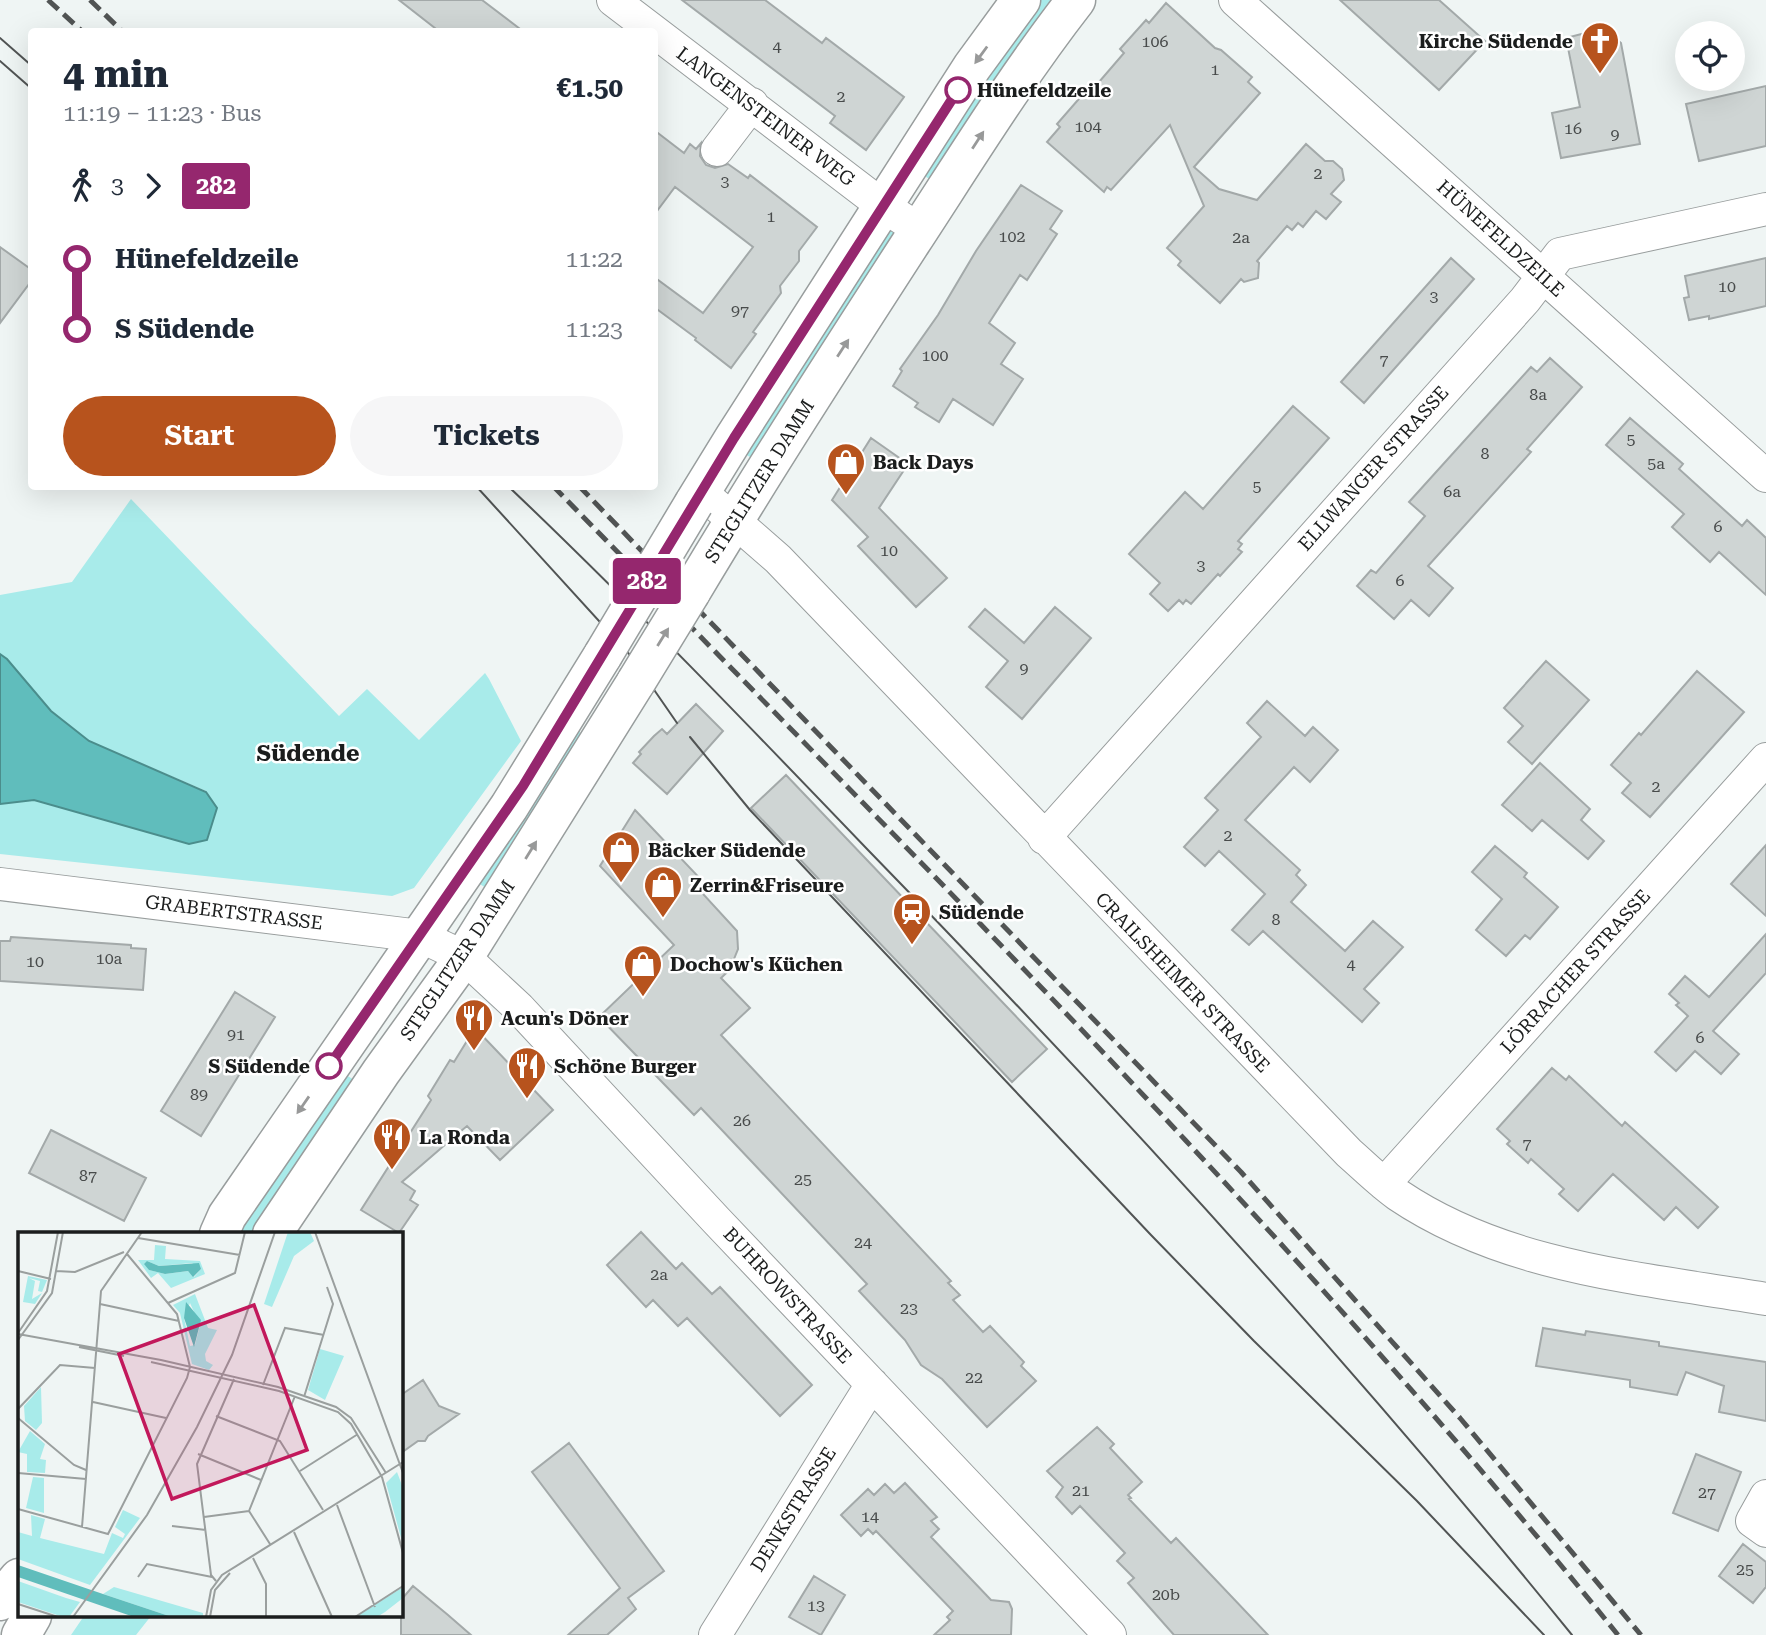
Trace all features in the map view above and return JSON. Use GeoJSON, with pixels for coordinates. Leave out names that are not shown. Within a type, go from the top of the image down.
{"type":"FeatureCollection","features":[{"type":"Feature","properties":{"kind":"main road"},"geometry":{"type":"LineString","coordinates":[[220,1232],[226,1216],[516,796],[697,497],[972,67],[1021,0]]}},
{"type":"Feature","properties":{"kind":"main road","name":"STEGLITZER DAMM"},"geometry":{"type":"LineString","coordinates":[[273,1232],[381,1072],[464,957],[727,531],[1023,72],[1076,0]]}},
{"type":"Feature","properties":{"kind":"main road"},"geometry":{"type":"LineString","coordinates":[[0,1601],[18,1579]]}},
{"type":"Feature","properties":{"kind":"main road"},"geometry":{"type":"LineString","coordinates":[[21,1635],[31,1618]]}},
{"type":"Feature","properties":{"kind":"street","name":"LANGENSTEINER WEG"},"geometry":{"type":"LineString","coordinates":[[613,0],[650,28]]}},
{"type":"Feature","properties":{"kind":"street","name":"HÜNEFELDZEILE"},"geometry":{"type":"LineString","coordinates":[[1235,0],[1766,475]]}},
{"type":"Feature","properties":{"kind":"street","name":"LANGENSTEINER WEG"},"geometry":{"type":"LineString","coordinates":[[658,34],[883,206],[920,230]]}},
{"type":"Feature","properties":{"kind":"street"},"geometry":{"type":"LineString","coordinates":[[717,150],[752,104]]}},
{"type":"Feature","properties":{"kind":"street","name":"ELLWANGER STRASSE"},"geometry":{"type":"LineString","coordinates":[[1044,838],[1525,300],[1560,254],[1766,209]]}},
{"type":"Feature","properties":{"kind":"street","name":"CRAILSHEIMER STRASSE"},"geometry":{"type":"LineString","coordinates":[[697,497],[727,531],[778,559],[1349,1153],[1384,1184],[1429,1213],[1480,1238],[1535,1256],[1589,1270],[1766,1299]]}},
{"type":"Feature","properties":{"kind":"street"},"geometry":{"type":"LineString","coordinates":[[572,706],[596,746]]}},
{"type":"Feature","properties":{"kind":"street","name":"LÖRRACHER STRASSE"},"geometry":{"type":"LineString","coordinates":[[1384,1184],[1766,759]]}},
{"type":"Feature","properties":{"kind":"street","name":"GRABERTSTRASSE"},"geometry":{"type":"LineString","coordinates":[[0,884],[420,936],[464,957]]}},
{"type":"Feature","properties":{"kind":"street","name":"BUHROWSTRASSE"},"geometry":{"type":"LineString","coordinates":[[464,957],[527,1017],[1110,1635]]}},
{"type":"Feature","properties":{"kind":"street"},"geometry":{"type":"LineString","coordinates":[[343,1046],[381,1072]]}},
{"type":"Feature","properties":{"kind":"street","name":"DENKSTRASSE"},"geometry":{"type":"LineString","coordinates":[[715,1635],[872,1384]]}},
{"type":"Feature","properties":{"kind":"street"},"geometry":{"type":"LineString","coordinates":[[1766,1496],[1752,1521],[1766,1531]]}},
{"type":"Feature","properties":{"kind":"shaded area"},"geometry":{"type":"Polygon","coordinates":[[[1038,0],[1059,0],[934,182],[920,173],[1038,0]]]}},
{"type":"Feature","properties":{"kind":"shaded area"},"geometry":{"type":"Polygon","coordinates":[[[889,229],[897,234],[755,460],[740,451],[889,229]]]}},
{"type":"Feature","properties":{"kind":"shaded area"},"geometry":{"type":"Polygon","coordinates":[[[131,499],[339,716],[367,689],[419,740],[485,673],[521,741],[414,888],[392,896],[0,854],[0,804],[34,800],[189,844],[206,791],[89,741],[51,711],[0,654],[0,595],[72,582],[131,499]]]}},
{"type":"Feature","properties":{"kind":"shaded area"},"geometry":{"type":"Polygon","coordinates":[[[0,654],[51,711],[89,741],[206,792],[217,808],[207,840],[189,844],[34,800],[0,804],[0,654]]]}},
{"type":"Feature","properties":{"kind":"shaded area"},"geometry":{"type":"Polygon","coordinates":[[[579,729],[582,740],[491,891],[478,883],[579,729]]]}},
{"type":"Feature","properties":{"kind":"shaded area"},"geometry":{"type":"Polygon","coordinates":[[[346,1075],[356,1081],[252,1232],[237,1232],[346,1075]]]}},
{"type":"Feature","properties":{"kind":"shaded area"},"geometry":{"type":"Polygon","coordinates":[[[83,1618],[149,1618],[136,1635],[71,1635],[83,1618]]]}},
{"type":"Feature","properties":{"kind":"building"},"geometry":{"type":"Polygon","coordinates":[[[399,0],[482,0],[519,28],[435,28],[399,0]]]}},
{"type":"Feature","properties":{"kind":"building"},"geometry":{"type":"Polygon","coordinates":[[[682,0],[765,0],[822,43],[826,38],[904,97],[866,150],[830,123],[835,116],[682,0]]]}},
{"type":"Feature","properties":{"kind":"building"},"geometry":{"type":"Polygon","coordinates":[[[1340,0],[1439,0],[1485,41],[1439,90],[1340,0]]]}},
{"type":"Feature","properties":{"kind":"building"},"geometry":{"type":"Polygon","coordinates":[[[1166,3],[1215,48],[1221,50],[1252,77],[1248,82],[1260,93],[1194,167],[1219,189],[1257,200],[1306,144],[1325,161],[1333,161],[1342,169],[1344,180],[1331,194],[1341,202],[1326,219],[1316,211],[1303,227],[1298,223],[1292,230],[1287,226],[1257,261],[1258,278],[1244,282],[1241,279],[1220,303],[1178,265],[1181,261],[1167,248],[1204,206],[1170,125],[1111,190],[1107,187],[1104,192],[1047,142],[1060,127],[1057,124],[1084,93],[1087,96],[1124,53],[1120,49],[1146,20],[1149,23],[1166,3]]]}},
{"type":"Feature","properties":{"kind":"building","name":"Kirche Südende"},"geometry":{"type":"Polygon","coordinates":[[[1593,31],[1609,33],[1621,43],[1640,144],[1561,158],[1552,113],[1580,107],[1566,38],[1593,31]]]}},
{"type":"Feature","properties":{"kind":"building"},"geometry":{"type":"Polygon","coordinates":[[[1766,86],[1766,146],[1699,161],[1686,104],[1766,86]]]}},
{"type":"Feature","properties":{"kind":"building"},"geometry":{"type":"Polygon","coordinates":[[[658,133],[684,153],[690,144],[696,149],[701,143],[700,156],[706,165],[715,168],[728,164],[748,178],[750,175],[817,227],[799,251],[799,261],[780,286],[781,293],[753,332],[756,334],[731,368],[658,310],[658,280],[703,313],[753,247],[675,187],[658,210],[658,133]]]}},
{"type":"Feature","properties":{"kind":"building"},"geometry":{"type":"Polygon","coordinates":[[[1021,185],[1062,211],[1050,229],[1057,234],[1027,280],[1020,275],[989,323],[1015,343],[1001,364],[1023,379],[993,425],[953,399],[939,422],[915,407],[918,403],[893,386],[902,371],[900,369],[1021,185]]]}},
{"type":"Feature","properties":{"kind":"building"},"geometry":{"type":"Polygon","coordinates":[[[0,247],[28,267],[28,285],[0,323],[0,247]]]}},
{"type":"Feature","properties":{"kind":"building"},"geometry":{"type":"Polygon","coordinates":[[[1451,258],[1474,279],[1364,403],[1341,382],[1451,258]]]}},
{"type":"Feature","properties":{"kind":"building"},"geometry":{"type":"Polygon","coordinates":[[[1766,258],[1766,306],[1709,319],[1709,316],[1689,320],[1684,298],[1689,297],[1685,276],[1766,258]]]}},
{"type":"Feature","properties":{"kind":"building"},"geometry":{"type":"Polygon","coordinates":[[[1550,358],[1582,387],[1527,449],[1531,452],[1428,566],[1453,588],[1429,616],[1411,600],[1394,619],[1357,586],[1371,570],[1376,573],[1425,516],[1409,502],[1531,367],[1537,372],[1550,358]]]}},
{"type":"Feature","properties":{"kind":"building"},"geometry":{"type":"Polygon","coordinates":[[[1293,406],[1329,438],[1238,541],[1242,544],[1238,549],[1242,552],[1220,576],[1218,574],[1191,604],[1186,600],[1183,604],[1179,600],[1168,611],[1150,594],[1160,583],[1129,554],[1185,492],[1203,509],[1293,406]]]}},
{"type":"Feature","properties":{"kind":"building"},"geometry":{"type":"Polygon","coordinates":[[[1630,418],[1683,464],[1679,469],[1742,526],[1747,520],[1766,538],[1766,595],[1719,552],[1710,562],[1672,527],[1684,514],[1606,445],[1630,418]]]}},
{"type":"Feature","properties":{"kind":"building"},"geometry":{"type":"Polygon","coordinates":[[[871,438],[908,464],[879,508],[947,578],[916,607],[858,546],[868,537],[832,500],[871,438]]]}},
{"type":"Feature","properties":{"kind":"building"},"geometry":{"type":"Polygon","coordinates":[[[1055,607],[1091,638],[1022,719],[986,687],[1008,661],[969,627],[985,609],[1024,643],[1055,607]]]}},
{"type":"Feature","properties":{"kind":"building"},"geometry":{"type":"Polygon","coordinates":[[[1546,661],[1589,700],[1532,764],[1508,742],[1523,726],[1504,708],[1546,661]]]}},
{"type":"Feature","properties":{"kind":"building"},"geometry":{"type":"Polygon","coordinates":[[[1697,671],[1744,712],[1650,817],[1622,793],[1631,783],[1611,765],[1697,671]]]}},
{"type":"Feature","properties":{"kind":"building"},"geometry":{"type":"Polygon","coordinates":[[[1267,701],[1305,736],[1313,727],[1338,750],[1310,782],[1294,767],[1245,820],[1300,870],[1296,875],[1306,885],[1291,902],[1345,951],[1373,921],[1403,947],[1364,989],[1379,1003],[1362,1022],[1263,931],[1249,945],[1232,930],[1265,894],[1219,851],[1205,866],[1184,847],[1218,810],[1205,798],[1261,737],[1247,723],[1267,701]]]}},
{"type":"Feature","properties":{"kind":"building"},"geometry":{"type":"Polygon","coordinates":[[[696,704],[723,731],[667,794],[633,763],[654,736],[662,729],[667,734],[696,704]]]}},
{"type":"Feature","properties":{"kind":"building"},"geometry":{"type":"Polygon","coordinates":[[[1540,763],[1590,809],[1581,820],[1604,841],[1588,859],[1542,820],[1532,831],[1502,805],[1540,763]]]}},
{"type":"Feature","properties":{"kind":"building"},"geometry":{"type":"Polygon","coordinates":[[[786,775],[1047,1049],[1012,1082],[751,808],[786,775]]]}},
{"type":"Feature","properties":{"kind":"building"},"geometry":{"type":"Polygon","coordinates":[[[635,810],[710,889],[703,894],[737,931],[738,949],[734,959],[737,963],[721,978],[750,1008],[721,1035],[951,1281],[948,1283],[960,1295],[953,1300],[983,1332],[990,1326],[1024,1362],[1021,1366],[1036,1381],[987,1427],[942,1379],[921,1365],[905,1340],[859,1291],[867,1284],[701,1108],[694,1115],[599,1017],[674,945],[600,866],[635,810]]]}},
{"type":"Feature","properties":{"kind":"building"},"geometry":{"type":"Polygon","coordinates":[[[1766,845],[1766,916],[1731,884],[1766,845]]]}},
{"type":"Feature","properties":{"kind":"building"},"geometry":{"type":"Polygon","coordinates":[[[1495,846],[1527,873],[1524,877],[1558,907],[1530,939],[1525,935],[1506,956],[1476,930],[1502,899],[1472,872],[1495,846]]]}},
{"type":"Feature","properties":{"kind":"building"},"geometry":{"type":"Polygon","coordinates":[[[1766,934],[1766,973],[1713,1031],[1739,1054],[1721,1074],[1695,1051],[1676,1071],[1655,1052],[1688,1016],[1669,994],[1685,976],[1709,997],[1766,934]]]}},
{"type":"Feature","properties":{"kind":"building"},"geometry":{"type":"Polygon","coordinates":[[[11,937],[131,945],[131,948],[146,949],[143,990],[0,981],[0,941],[10,941],[11,937]]]}},
{"type":"Feature","properties":{"kind":"building"},"geometry":{"type":"Polygon","coordinates":[[[235,992],[275,1017],[201,1136],[161,1111],[235,992]]]}},
{"type":"Feature","properties":{"kind":"building"},"geometry":{"type":"Polygon","coordinates":[[[475,1028],[553,1110],[500,1160],[467,1126],[402,1182],[415,1191],[410,1200],[418,1205],[397,1232],[361,1210],[431,1100],[428,1096],[450,1060],[454,1062],[475,1028]]]}},
{"type":"Feature","properties":{"kind":"building"},"geometry":{"type":"Polygon","coordinates":[[[1552,1068],[1566,1080],[1569,1076],[1622,1126],[1625,1122],[1718,1207],[1698,1228],[1676,1207],[1664,1220],[1613,1174],[1578,1211],[1559,1194],[1564,1189],[1531,1159],[1528,1163],[1507,1144],[1510,1141],[1497,1129],[1552,1068]]]}},
{"type":"Feature","properties":{"kind":"building"},"geometry":{"type":"Polygon","coordinates":[[[51,1130],[146,1178],[124,1221],[29,1173],[51,1130]]]}},
{"type":"Feature","properties":{"kind":"building"},"geometry":{"type":"Polygon","coordinates":[[[641,1232],[676,1269],[682,1263],[712,1294],[720,1287],[812,1385],[780,1416],[687,1318],[678,1326],[653,1300],[646,1307],[607,1265],[641,1232]]]}},
{"type":"Feature","properties":{"kind":"building"},"geometry":{"type":"Polygon","coordinates":[[[1543,1328],[1585,1335],[1586,1331],[1659,1342],[1659,1346],[1766,1362],[1766,1421],[1719,1412],[1724,1386],[1686,1372],[1677,1395],[1630,1387],[1630,1380],[1536,1366],[1543,1328]]]}},
{"type":"Feature","properties":{"kind":"building"},"geometry":{"type":"Polygon","coordinates":[[[423,1380],[439,1406],[459,1414],[425,1441],[418,1441],[402,1452],[402,1394],[423,1380]]]}},
{"type":"Feature","properties":{"kind":"building"},"geometry":{"type":"Polygon","coordinates":[[[1097,1427],[1114,1444],[1110,1448],[1142,1482],[1128,1495],[1131,1498],[1129,1499],[1171,1543],[1176,1538],[1268,1635],[1174,1635],[1128,1583],[1134,1578],[1117,1561],[1125,1553],[1080,1506],[1072,1514],[1056,1497],[1063,1487],[1047,1471],[1097,1427]]]}},
{"type":"Feature","properties":{"kind":"building"},"geometry":{"type":"Polygon","coordinates":[[[569,1443],[664,1571],[628,1598],[636,1609],[607,1635],[568,1635],[620,1588],[532,1472],[569,1443]]]}},
{"type":"Feature","properties":{"kind":"building"},"geometry":{"type":"Polygon","coordinates":[[[1696,1454],[1741,1472],[1718,1531],[1673,1513],[1696,1454]]]}},
{"type":"Feature","properties":{"kind":"building"},"geometry":{"type":"Polygon","coordinates":[[[905,1483],[937,1517],[931,1521],[939,1529],[931,1537],[991,1600],[1009,1602],[1012,1609],[1011,1635],[934,1635],[950,1620],[947,1617],[953,1611],[876,1531],[873,1534],[868,1529],[861,1536],[841,1515],[868,1489],[874,1495],[885,1484],[894,1493],[905,1483]]]}},
{"type":"Feature","properties":{"kind":"building"},"geometry":{"type":"Polygon","coordinates":[[[1743,1544],[1766,1562],[1766,1587],[1753,1603],[1719,1576],[1743,1544]]]}},
{"type":"Feature","properties":{"kind":"building"},"geometry":{"type":"Polygon","coordinates":[[[814,1576],[845,1595],[821,1635],[789,1617],[814,1576]]]}},
{"type":"Feature","properties":{"kind":"building"},"geometry":{"type":"Polygon","coordinates":[[[413,1586],[471,1635],[401,1635],[402,1599],[413,1586]]]}},
{"type":"Feature","properties":{"kind":"tram line"},"geometry":{"type":"LineString","coordinates":[[0,38],[28,62]]}},
{"type":"Feature","properties":{"kind":"tram line"},"geometry":{"type":"LineString","coordinates":[[0,61],[28,86]]}},
{"type":"Feature","properties":{"kind":"tram line"},"geometry":{"type":"LineString","coordinates":[[480,490],[630,655],[677,723]]}},
{"type":"Feature","properties":{"kind":"tram line"},"geometry":{"type":"LineString","coordinates":[[512,490],[735,712],[960,945],[1140,1137],[1317,1333],[1572,1635]]}},
{"type":"Feature","properties":{"kind":"tram line"},"geometry":{"type":"LineString","coordinates":[[690,737],[750,810],[1151,1235],[1254,1341],[1417,1501],[1544,1635]]}},
{"type":"Feature","properties":{"kind":"railway"},"geometry":{"type":"LineString","coordinates":[[48,0],[79,28]]}},
{"type":"Feature","properties":{"kind":"railway"},"geometry":{"type":"LineString","coordinates":[[90,0],[119,28]]}},
{"type":"Feature","properties":{"kind":"railway"},"geometry":{"type":"LineString","coordinates":[[557,490],[964,907],[1233,1191],[1493,1484],[1618,1635]]}},
{"type":"Feature","properties":{"kind":"railway"},"geometry":{"type":"LineString","coordinates":[[583,490],[1241,1172],[1460,1418],[1641,1635]]}},
{"type":"Feature","properties":{"kind":"bus line","name":"282"},"geometry":{"type":"LineString","coordinates":[[329,1066],[523,786],[734,438],[958,90]]}},
{"type":"Feature","properties":{"kind":"place","name":"Kirche Südende"},"geometry":{"type":"Point","coordinates":[1600,75]}},
{"type":"Feature","properties":{"kind":"place","name":"Hünefeldzeile"},"geometry":{"type":"Point","coordinates":[958,90]}},
{"type":"Feature","properties":{"kind":"place","name":"Back Days"},"geometry":{"type":"Point","coordinates":[846,496]}},
{"type":"Feature","properties":{"kind":"place","name":"Bäcker Südende"},"geometry":{"type":"Point","coordinates":[621,884]}},
{"type":"Feature","properties":{"kind":"place","name":"Zerrin&Friseure"},"geometry":{"type":"Point","coordinates":[663,919]}},
{"type":"Feature","properties":{"kind":"place","name":"Südende"},"geometry":{"type":"Point","coordinates":[912,946]}},
{"type":"Feature","properties":{"kind":"place","name":"Dochow's Küchen"},"geometry":{"type":"Point","coordinates":[643,998]}},
{"type":"Feature","properties":{"kind":"place","name":"Acun's Döner"},"geometry":{"type":"Point","coordinates":[474,1052]}},
{"type":"Feature","properties":{"kind":"place","name":"S Südende"},"geometry":{"type":"Point","coordinates":[329,1066]}},
{"type":"Feature","properties":{"kind":"place","name":"Schöne Burger"},"geometry":{"type":"Point","coordinates":[527,1100]}},
{"type":"Feature","properties":{"kind":"place","name":"La Ronda"},"geometry":{"type":"Point","coordinates":[392,1171]}},
{"type":"Feature","properties":{"kind":"district","name":"Südende"},"geometry":{"type":"Point","coordinates":[308,753]}}]}
